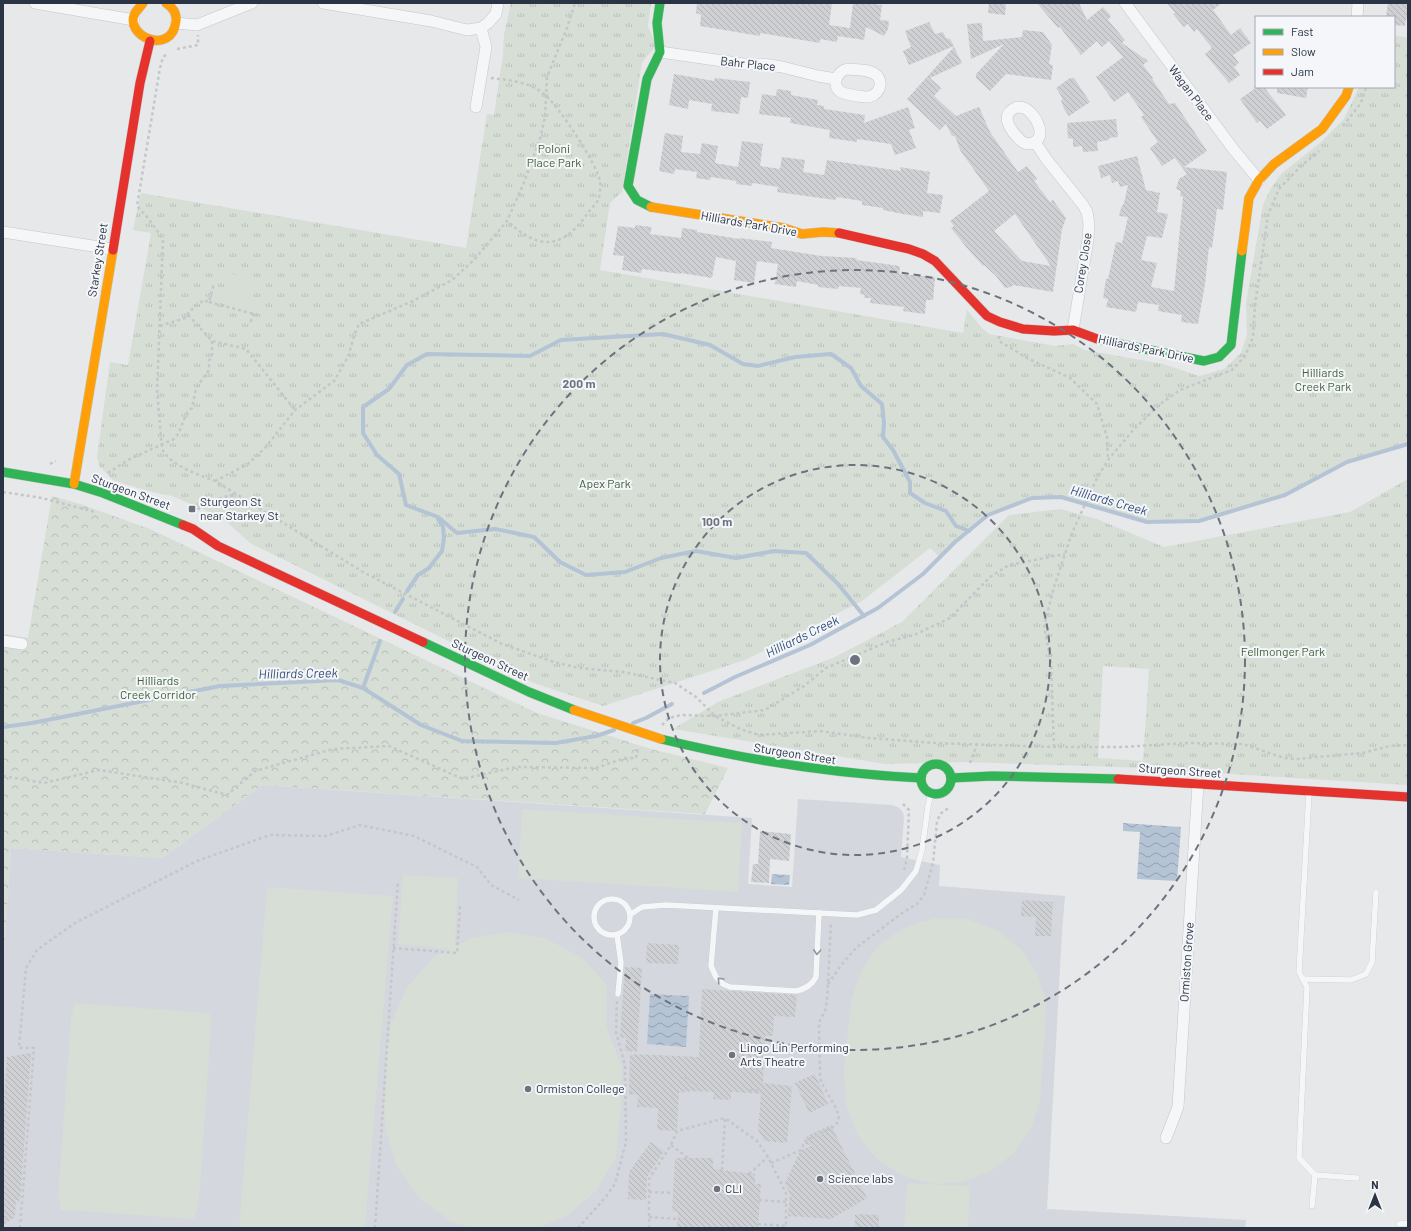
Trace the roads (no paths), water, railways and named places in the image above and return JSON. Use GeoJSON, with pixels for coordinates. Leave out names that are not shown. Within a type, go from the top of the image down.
{"type":"FeatureCollection","features":[{"type":"Feature","properties":{"kind":"street"},"geometry":{"type":"LineString","coordinates":[[35,3],[134,20]]}},
{"type":"Feature","properties":{"kind":"street"},"geometry":{"type":"LineString","coordinates":[[143,3],[135,13],[135,27],[143,38],[150,41],[164,40],[170,36],[174,30],[176,16],[173,10],[166,3]]}},
{"type":"Feature","properties":{"kind":"street"},"geometry":{"type":"LineString","coordinates":[[176,23],[197,25],[252,3]]}},
{"type":"Feature","properties":{"kind":"street"},"geometry":{"type":"LineString","coordinates":[[324,3],[431,21],[467,30],[481,28],[488,23],[496,14],[498,3]]}},
{"type":"Feature","properties":{"kind":"street"},"geometry":{"type":"LineString","coordinates":[[660,3],[657,23],[660,52]]}},
{"type":"Feature","properties":{"kind":"street","name":"Wagan Place"},"geometry":{"type":"LineString","coordinates":[[1125,3],[1234,150],[1260,180]]}},
{"type":"Feature","properties":{"kind":"street"},"geometry":{"type":"LineString","coordinates":[[1357,16],[1358,3]]}},
{"type":"Feature","properties":{"kind":"street"},"geometry":{"type":"LineString","coordinates":[[476,107],[486,47],[481,28]]}},
{"type":"Feature","properties":{"kind":"street","name":"Starkey Street"},"geometry":{"type":"LineString","coordinates":[[74,484],[140,84],[150,41]]}},
{"type":"Feature","properties":{"kind":"street","name":"Bahr Place"},"geometry":{"type":"LineString","coordinates":[[660,52],[744,64],[762,64],[782,67],[836,79]]}},
{"type":"Feature","properties":{"kind":"street","name":"Hilliards Park Drive"},"geometry":{"type":"LineString","coordinates":[[660,52],[647,79],[628,186],[634,198],[642,204],[659,209],[784,228],[802,234],[839,232],[909,248],[935,261],[987,316],[1000,322],[1023,329],[1054,331],[1073,330],[1097,340],[1204,361],[1219,357],[1231,345],[1250,198],[1260,180],[1274,164],[1322,130],[1346,96],[1349,88]]}},
{"type":"Feature","properties":{"kind":"street","name":"Corey Close"},"geometry":{"type":"LineString","coordinates":[[1036,142],[1047,160],[1083,205],[1089,224],[1088,239],[1073,330]]}},
{"type":"Feature","properties":{"kind":"street"},"geometry":{"type":"LineString","coordinates":[[3,232],[112,249]]}},
{"type":"Feature","properties":{"kind":"street","name":"Sturgeon Street"},"geometry":{"type":"LineString","coordinates":[[3,472],[74,484],[103,493],[174,521],[193,529],[218,546],[529,692],[574,710],[710,752],[757,761],[856,775],[921,778]]}},
{"type":"Feature","properties":{"kind":"street"},"geometry":{"type":"LineString","coordinates":[[3,641],[22,644]]}},
{"type":"Feature","properties":{"kind":"street"},"geometry":{"type":"LineString","coordinates":[[933,764],[943,766],[950,773],[951,778],[945,791],[936,794],[924,787],[921,778],[925,769],[933,764]]}},
{"type":"Feature","properties":{"kind":"street","name":"Sturgeon Street"},"geometry":{"type":"LineString","coordinates":[[951,778],[992,776],[1120,779],[1408,797]]}},
{"type":"Feature","properties":{"kind":"street","name":"Ormiston Grove"},"geometry":{"type":"LineString","coordinates":[[1166,1138],[1178,1107],[1198,784]]}},
{"type":"Feature","properties":{"kind":"lane"},"geometry":{"type":"LineString","coordinates":[[1309,791],[1299,972],[1307,986],[1299,1158],[1315,1175],[1357,1178]]}},
{"type":"Feature","properties":{"kind":"lane"},"geometry":{"type":"LineString","coordinates":[[631,914],[642,907],[666,905],[856,915],[876,910],[901,890],[916,871],[922,850],[928,806],[932,793]]}},
{"type":"Feature","properties":{"kind":"lane"},"geometry":{"type":"LineString","coordinates":[[1303,979],[1351,980],[1366,974],[1372,962],[1376,892]]}},
{"type":"Feature","properties":{"kind":"lane"},"geometry":{"type":"LineString","coordinates":[[606,900],[619,900],[625,903],[629,908],[631,921],[624,932],[618,935],[611,936],[600,931],[596,926],[594,920],[596,907],[606,900]]}},
{"type":"Feature","properties":{"kind":"lane"},"geometry":{"type":"LineString","coordinates":[[716,908],[711,966],[716,977],[723,984],[730,987],[797,992],[813,983],[816,977],[819,913]]}},
{"type":"Feature","properties":{"kind":"lane"},"geometry":{"type":"LineString","coordinates":[[618,935],[621,963],[618,994]]}},
{"type":"Feature","properties":{"kind":"lane"},"geometry":{"type":"LineString","coordinates":[[1312,1206],[1315,1175]]}},
{"type":"Feature","properties":{"kind":"lane"},"geometry":{"type":"LineString","coordinates":[[1399,1224],[1408,1223]]}},
{"type":"Feature","properties":{"kind":"water"},"geometry":{"type":"Polygon","coordinates":[[[1123,823],[1181,827],[1177,881],[1137,879],[1140,832],[1123,831],[1123,823]]]}},
{"type":"Feature","properties":{"kind":"water"},"geometry":{"type":"Polygon","coordinates":[[[772,874],[790,875],[789,885],[771,884],[772,874]]]}},
{"type":"Feature","properties":{"kind":"water"},"geometry":{"type":"Polygon","coordinates":[[[650,994],[689,996],[686,1047],[647,1044],[650,994]]]}},
{"type":"Feature","properties":{"kind":"waterway"},"geometry":{"type":"LineString","coordinates":[[864,616],[838,584],[806,553],[774,551],[736,558],[696,551],[661,558],[625,572],[586,575],[560,562],[534,537],[495,529],[457,533],[438,517],[406,505],[399,474],[377,455],[363,433],[363,407],[389,389],[407,365],[427,354],[530,356],[561,340],[663,334],[710,345],[743,364],[758,366],[795,357],[831,354],[851,368],[861,386],[882,404],[884,423],[883,437],[893,450],[910,482],[910,493],[925,503],[946,511],[956,526],[969,531]]}},
{"type":"Feature","properties":{"kind":"waterway","name":"Hilliards Creek"},"geometry":{"type":"LineString","coordinates":[[704,693],[735,677],[810,645],[878,608],[923,574],[955,542],[988,515],[1032,498],[1061,497],[1147,522],[1199,521],[1285,495],[1347,462],[1408,444]]}},
{"type":"Feature","properties":{"kind":"waterway"},"geometry":{"type":"LineString","coordinates":[[407,591],[418,575],[429,568],[442,551],[444,538],[443,527],[438,519]]}},
{"type":"Feature","properties":{"kind":"waterway"},"geometry":{"type":"LineString","coordinates":[[395,612],[403,599]]}},
{"type":"Feature","properties":{"kind":"waterway"},"geometry":{"type":"LineString","coordinates":[[363,688],[380,641]]}},
{"type":"Feature","properties":{"kind":"waterway","name":"Hilliards Creek"},"geometry":{"type":"LineString","coordinates":[[3,727],[32,723],[220,686],[338,680],[363,688],[421,725],[462,741],[556,743],[596,736],[614,730]]}},
{"type":"Feature","properties":{"kind":"waterway","name":"Hilliards Creek"},"geometry":{"type":"LineString","coordinates":[[633,723],[672,704]]}},
{"type":"Feature","properties":{"kind":"place","name":"Sturgeon St near Starkey St"},"geometry":{"type":"Point","coordinates":[192,509]}},
{"type":"Feature","properties":{"kind":"place","name":"Lingo Lin Performing Arts Theatre"},"geometry":{"type":"Point","coordinates":[732,1055]}},
{"type":"Feature","properties":{"kind":"place","name":"Ormiston College"},"geometry":{"type":"Point","coordinates":[528,1089]}},
{"type":"Feature","properties":{"kind":"place","name":"Science labs"},"geometry":{"type":"Point","coordinates":[820,1179]}},
{"type":"Feature","properties":{"kind":"place","name":"CLI"},"geometry":{"type":"Point","coordinates":[717,1189]}},
{"type":"Feature","properties":{"kind":"park label","name":"Poloni Place Park"},"geometry":{"type":"Point","coordinates":[554,156]}},
{"type":"Feature","properties":{"kind":"park label","name":"Hilliards Creek Park"},"geometry":{"type":"Point","coordinates":[1323,380]}},
{"type":"Feature","properties":{"kind":"park label","name":"Apex Park"},"geometry":{"type":"Point","coordinates":[605,484]}},
{"type":"Feature","properties":{"kind":"park label","name":"Fellmonger Park"},"geometry":{"type":"Point","coordinates":[1283,652]}},
{"type":"Feature","properties":{"kind":"park label","name":"Hilliards Creek Corridor"},"geometry":{"type":"Point","coordinates":[158,688]}}]}
